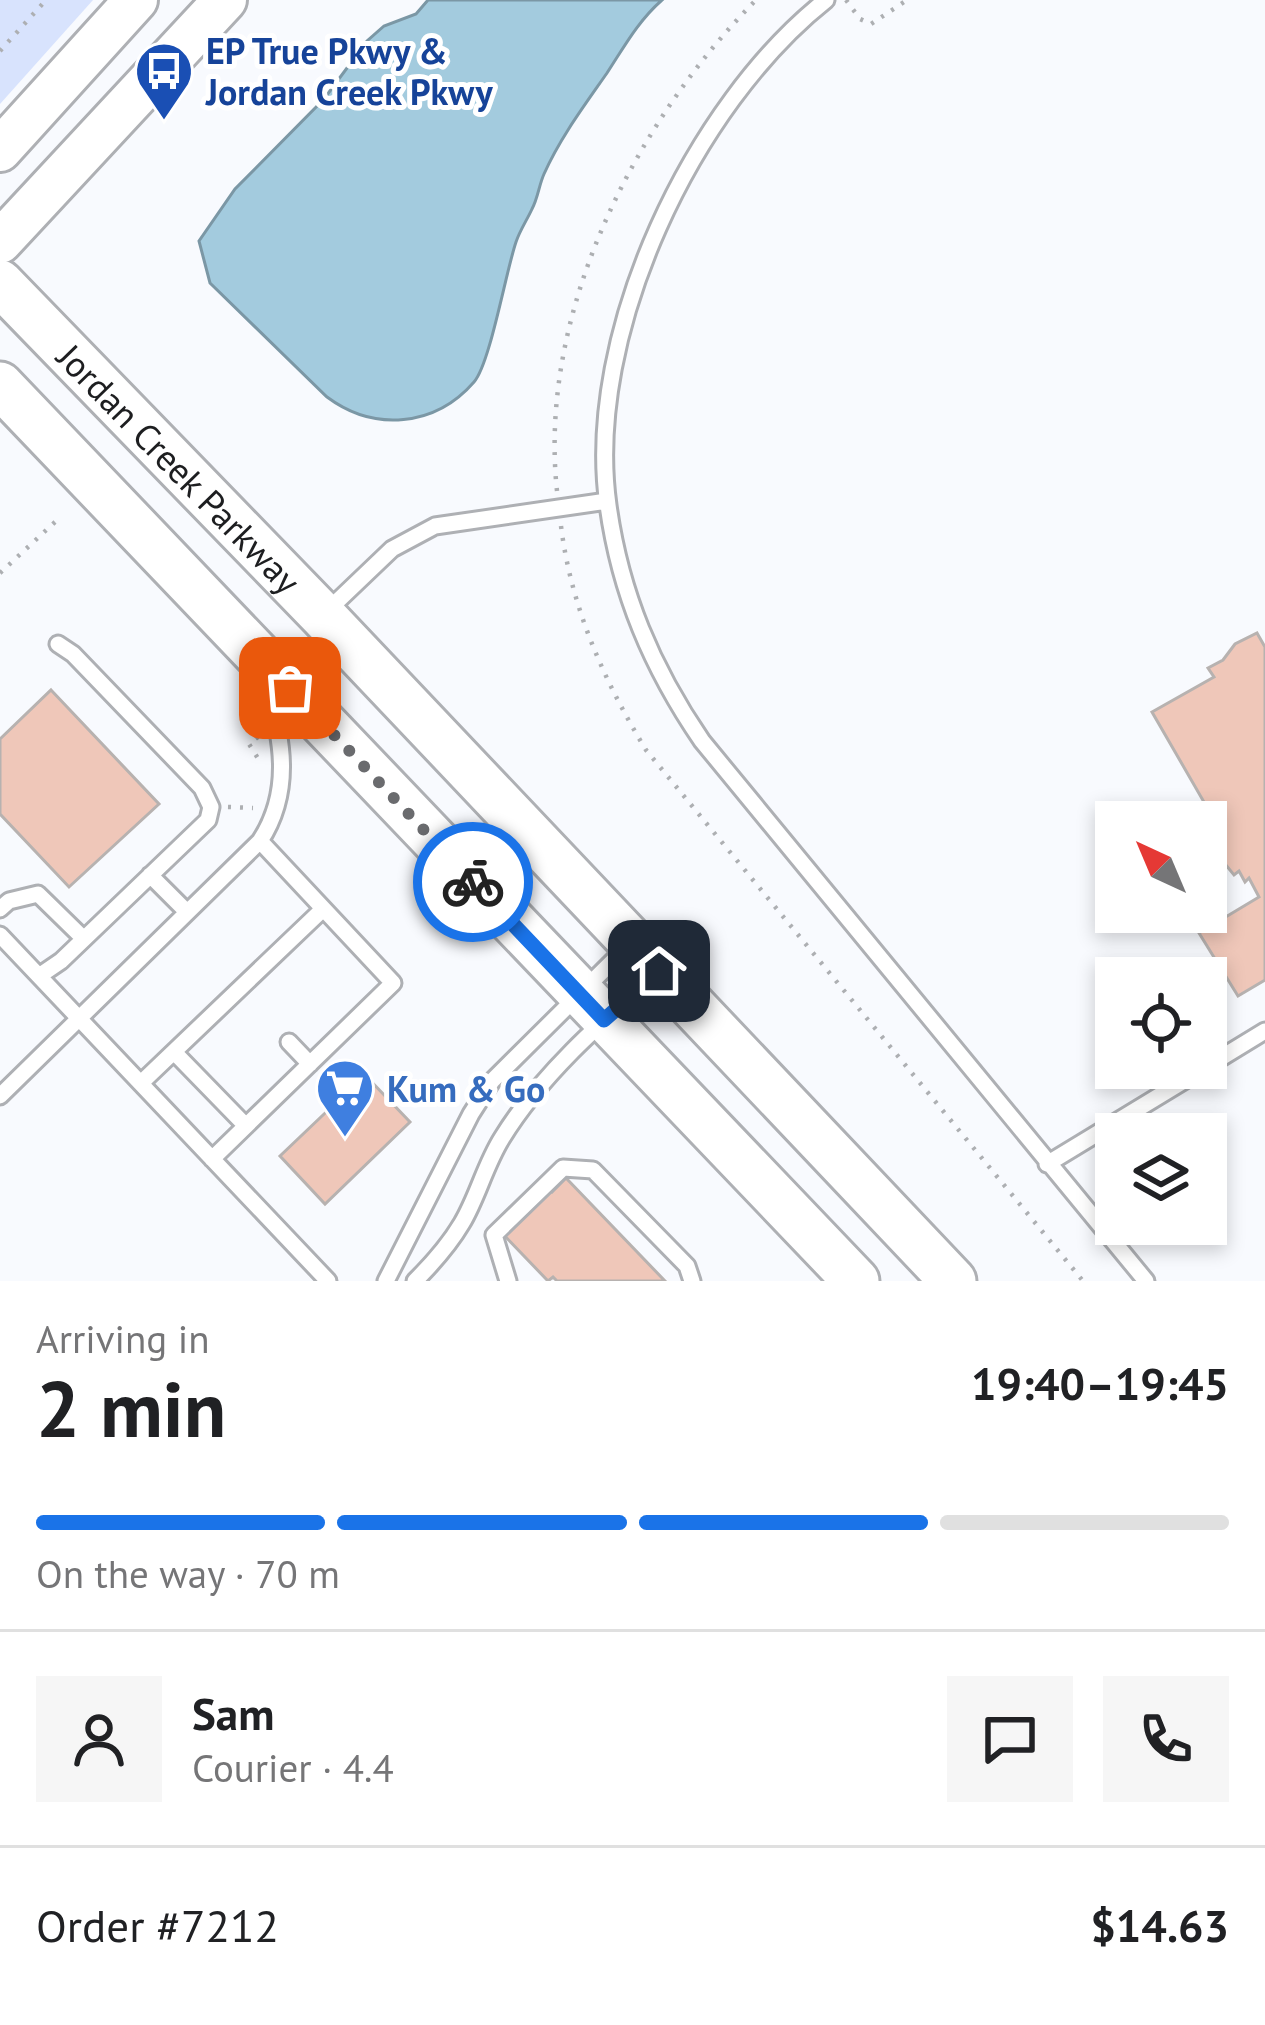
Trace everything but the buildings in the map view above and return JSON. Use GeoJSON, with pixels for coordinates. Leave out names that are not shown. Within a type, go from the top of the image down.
{"type":"FeatureCollection","features":[{"type":"Feature","properties":{"kind":"main road"},"geometry":{"type":"LineString","coordinates":[[0,150],[136,0]]}},
{"type":"Feature","properties":{"kind":"main road"},"geometry":{"type":"LineString","coordinates":[[0,242],[225,0]]}},
{"type":"Feature","properties":{"kind":"main road","name":"Jordan Creek Parkway"},"geometry":{"type":"LineString","coordinates":[[0,283],[953,1281]]}},
{"type":"Feature","properties":{"kind":"main road","name":"Jordan Creek Parkway"},"geometry":{"type":"LineString","coordinates":[[0,385],[856,1281]]}},
{"type":"Feature","properties":{"kind":"lane"},"geometry":{"type":"LineString","coordinates":[[826,0],[794,29],[729,106],[664,210],[625,316],[613,374],[607,501],[630,605],[672,697],[703,741],[1146,1281]]}},
{"type":"Feature","properties":{"kind":"lane"},"geometry":{"type":"LineString","coordinates":[[322,615],[392,549],[435,526],[607,501]]}},
{"type":"Feature","properties":{"kind":"lane"},"geometry":{"type":"LineString","coordinates":[[39,976],[208,820],[211,807],[202,788],[58,644]]}},
{"type":"Feature","properties":{"kind":"lane"},"geometry":{"type":"LineString","coordinates":[[0,1096],[260,841],[275,818],[282,792],[281,731],[258,655]]}},
{"type":"Feature","properties":{"kind":"lane"},"geometry":{"type":"LineString","coordinates":[[212,1159],[394,983],[260,841]]}},
{"type":"Feature","properties":{"kind":"lane"},"geometry":{"type":"LineString","coordinates":[[150,874],[187,912]]}},
{"type":"Feature","properties":{"kind":"lane"},"geometry":{"type":"LineString","coordinates":[[0,909],[9,901],[38,894],[84,939]]}},
{"type":"Feature","properties":{"kind":"lane"},"geometry":{"type":"LineString","coordinates":[[141,1083],[243,994],[322,910]]}},
{"type":"Feature","properties":{"kind":"lane"},"geometry":{"type":"LineString","coordinates":[[0,935],[328,1281]]}},
{"type":"Feature","properties":{"kind":"lane"},"geometry":{"type":"LineString","coordinates":[[386,1281],[492,1081],[591,1006],[646,956]]}},
{"type":"Feature","properties":{"kind":"lane"},"geometry":{"type":"LineString","coordinates":[[416,1281],[465,1220],[502,1138],[591,1006],[646,956]]}},
{"type":"Feature","properties":{"kind":"lane"},"geometry":{"type":"LineString","coordinates":[[1227,1054],[1265,1031]]}},
{"type":"Feature","properties":{"kind":"lane"},"geometry":{"type":"LineString","coordinates":[[289,1042],[310,1064]]}},
{"type":"Feature","properties":{"kind":"lane"},"geometry":{"type":"LineString","coordinates":[[174,1052],[246,1126]]}},
{"type":"Feature","properties":{"kind":"lane"},"geometry":{"type":"LineString","coordinates":[[1047,1164],[1170,1089]]}},
{"type":"Feature","properties":{"kind":"lane"},"geometry":{"type":"LineString","coordinates":[[508,1281],[494,1235],[563,1168],[580,1166],[593,1170],[687,1266],[692,1281]]}},
{"type":"Feature","properties":{"kind":"path"},"geometry":{"type":"LineString","coordinates":[[0,50],[46,0]]}},
{"type":"Feature","properties":{"kind":"path"},"geometry":{"type":"LineString","coordinates":[[556,480],[557,413],[569,337],[588,265],[614,200],[662,113],[712,46],[756,0]]}},
{"type":"Feature","properties":{"kind":"path"},"geometry":{"type":"LineString","coordinates":[[846,0],[860,19],[871,24],[908,0]]}},
{"type":"Feature","properties":{"kind":"path"},"geometry":{"type":"LineString","coordinates":[[0,573],[55,522]]}},
{"type":"Feature","properties":{"kind":"path"},"geometry":{"type":"LineString","coordinates":[[563,544],[584,625],[621,708],[646,750],[1083,1281]]}},
{"type":"Feature","properties":{"kind":"path"},"geometry":{"type":"LineString","coordinates":[[258,736],[250,744],[260,761]]}},
{"type":"Feature","properties":{"kind":"path"},"geometry":{"type":"LineString","coordinates":[[211,807],[258,808]]}},
{"type":"Feature","properties":{"kind":"shaded area"},"geometry":{"type":"Polygon","coordinates":[[[0,0],[93,0],[0,104],[0,0]]]}},
{"type":"Feature","properties":{"kind":"shaded area"},"geometry":{"type":"Polygon","coordinates":[[[428,0],[662,0],[632,35],[550,161],[516,242],[492,337],[474,382],[458,397],[423,416],[384,420],[364,416],[327,397],[210,283],[199,241],[235,189],[324,99],[367,41],[384,26],[416,14],[428,0]]]}},
{"type":"Feature","properties":{"kind":"way so far"},"geometry":{"type":"LineString","coordinates":[[290,688],[473,882]]}},
{"type":"Feature","properties":{"kind":"place","name":"EP True Pkwy & Jordan Creek Pkwy"},"geometry":{"type":"Point","coordinates":[164,122]}},
{"type":"Feature","properties":{"kind":"place","name":"Kum & Go"},"geometry":{"type":"Point","coordinates":[345,1139]}},
{"type":"Feature","properties":{"kind":"route"},"geometry":{"type":"LineString","coordinates":[[473,882],[604,1020],[659,971]]}}]}
